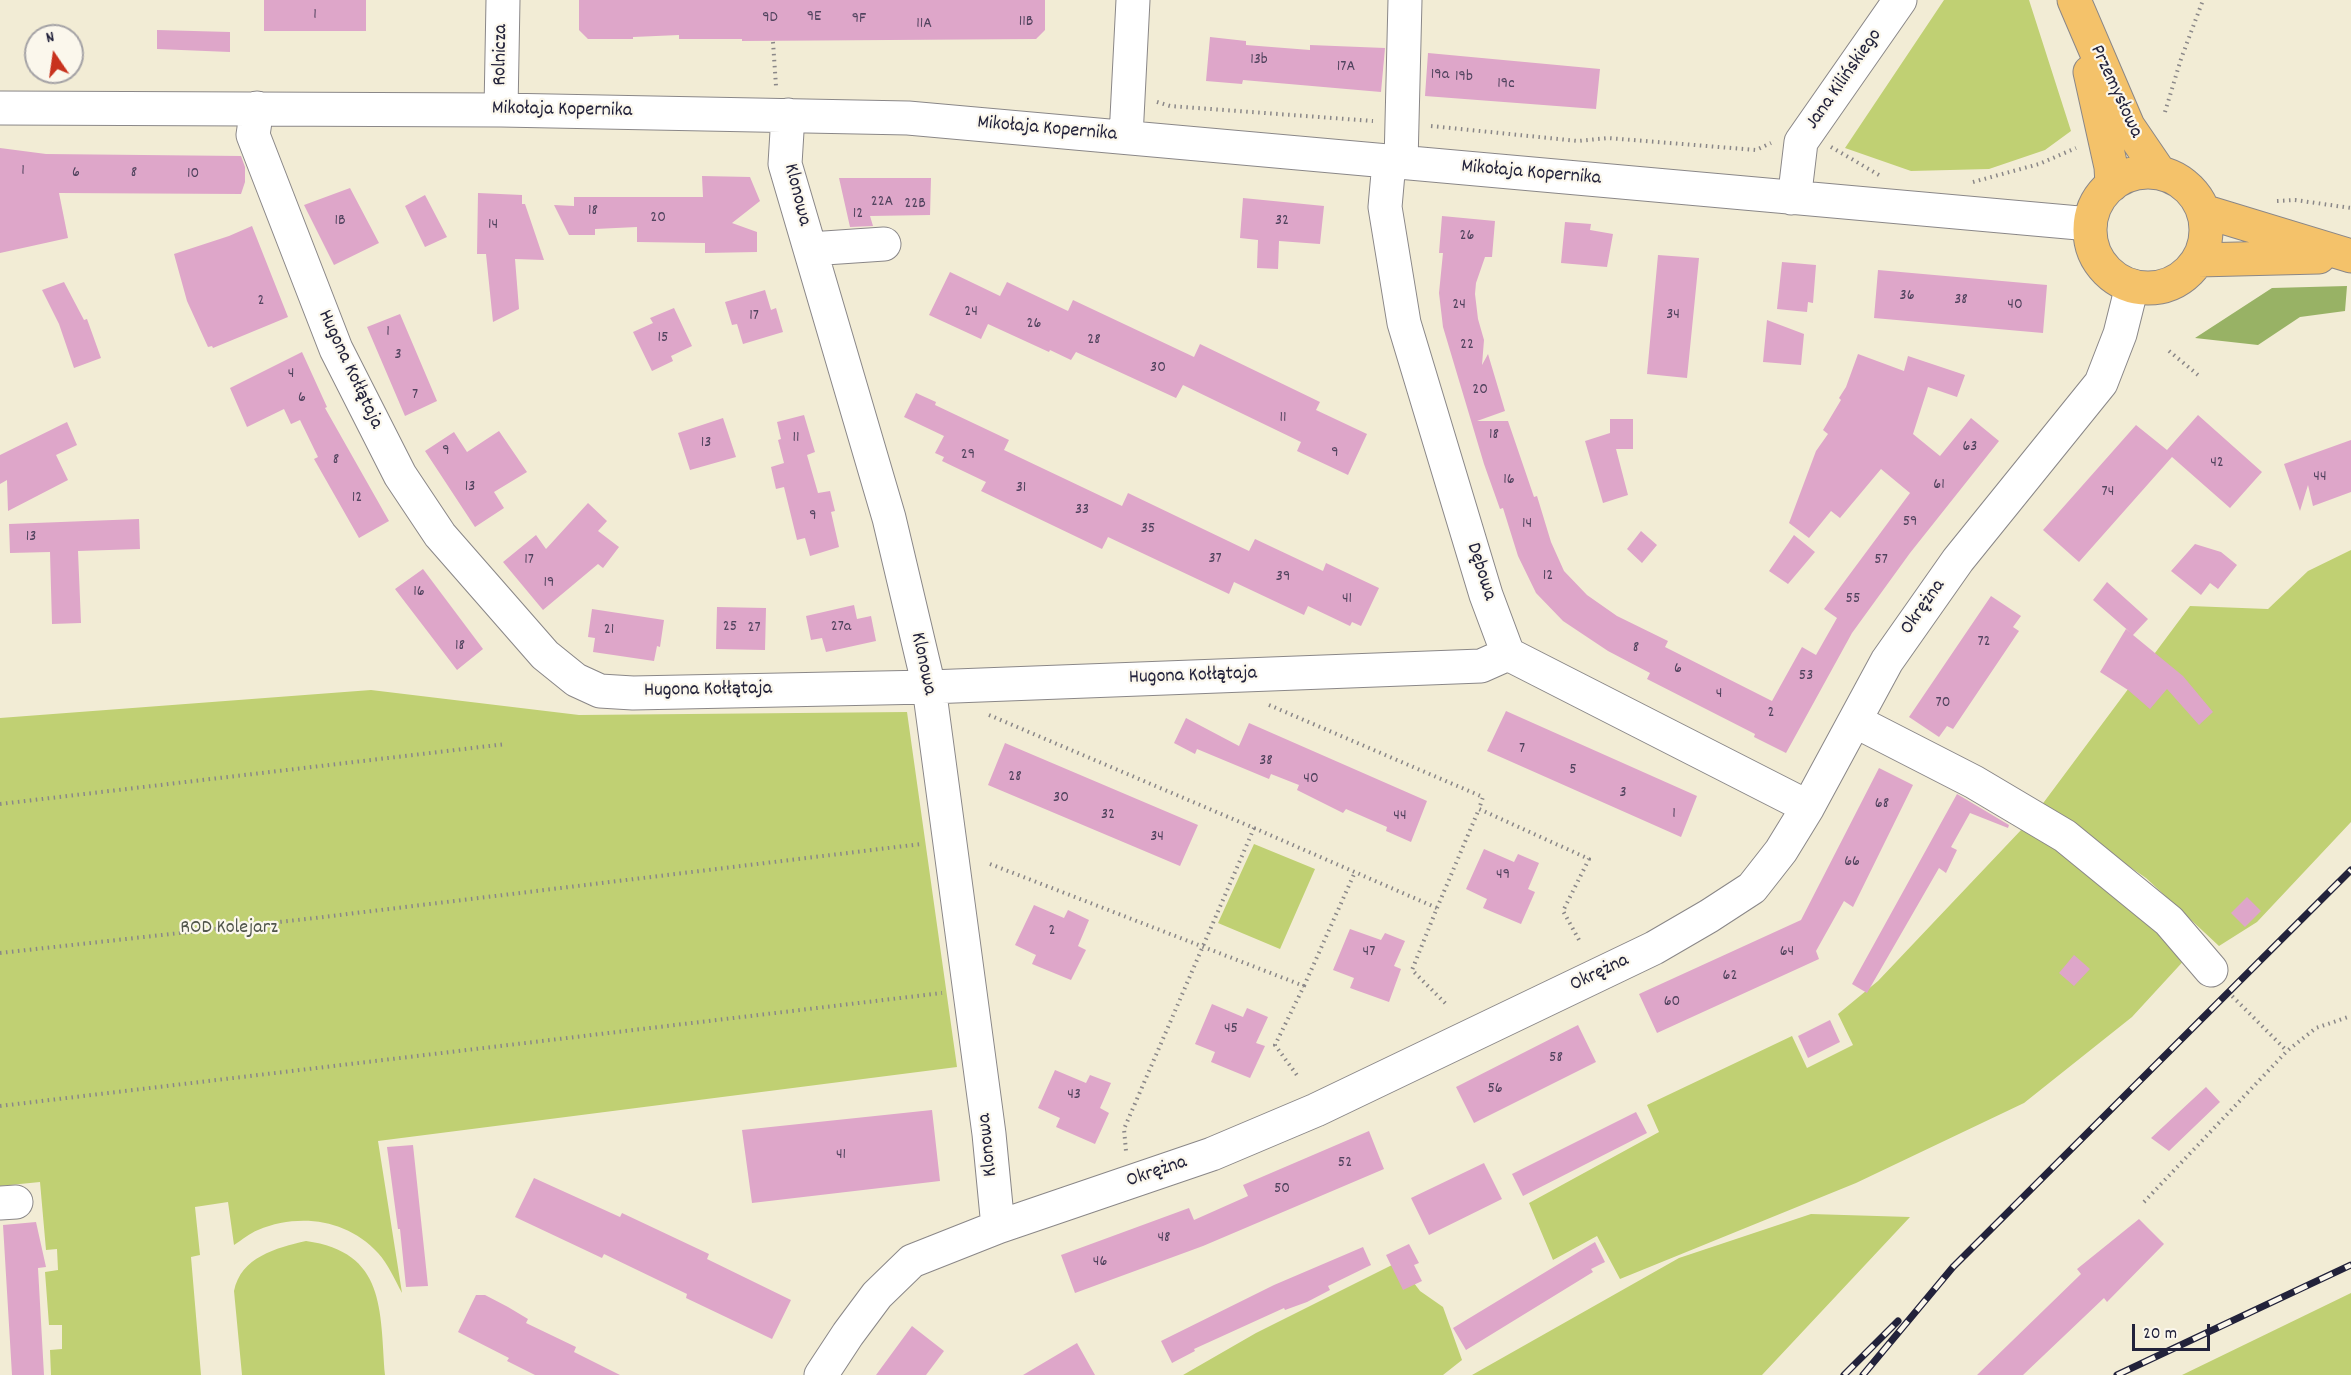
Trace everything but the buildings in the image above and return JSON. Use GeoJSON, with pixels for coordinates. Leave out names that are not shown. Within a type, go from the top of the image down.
{"type":"FeatureCollection","features":[{"type":"Feature","properties":{"kind":"main road","name":"Przemysłowa"},"geometry":{"type":"LineString","coordinates":[[2075,4],[2128,126],[2160,173]]}},
{"type":"Feature","properties":{"kind":"main road","name":"Przemysłowa"},"geometry":{"type":"LineString","coordinates":[[2075,4],[2111,167],[2112,185]]}},
{"type":"Feature","properties":{"kind":"main road"},"geometry":{"type":"LineString","coordinates":[[2160,173],[2171,176],[2187,187],[2199,200],[2206,235],[2198,260],[2181,278],[2170,284],[2145,288],[2132,286],[2109,273],[2100,262],[2094,250],[2090,224],[2100,197],[2112,185],[2131,175],[2160,173]]}},
{"type":"Feature","properties":{"kind":"main road"},"geometry":{"type":"LineString","coordinates":[[2203,211],[2350,256]]}},
{"type":"Feature","properties":{"kind":"main road"},"geometry":{"type":"LineString","coordinates":[[2198,260],[2350,256]]}},
{"type":"Feature","properties":{"kind":"street","name":"Rolnicza"},"geometry":{"type":"LineString","coordinates":[[501,110],[503,0]]}},
{"type":"Feature","properties":{"kind":"street"},"geometry":{"type":"LineString","coordinates":[[1126,137],[1133,0]]}},
{"type":"Feature","properties":{"kind":"street","name":"Dębowa"},"geometry":{"type":"LineString","coordinates":[[1405,0],[1395,162],[1385,207],[1404,323],[1486,595],[1508,654]]}},
{"type":"Feature","properties":{"kind":"street","name":"Jana Kilińskiego"},"geometry":{"type":"LineString","coordinates":[[1791,198],[1796,184],[1801,142],[1900,0]]}},
{"type":"Feature","properties":{"kind":"street","name":"Mikołaja Kopernika"},"geometry":{"type":"LineString","coordinates":[[0,108],[501,110],[782,101],[908,118],[2090,224]]}},
{"type":"Feature","properties":{"kind":"street","name":"Klonowa"},"geometry":{"type":"LineString","coordinates":[[782,101],[785,164],[889,518],[929,687],[988,1134],[998,1227]]}},
{"type":"Feature","properties":{"kind":"street","name":"Hugona Kołłątaja"},"geometry":{"type":"LineString","coordinates":[[257,108],[253,135],[332,338],[400,475],[440,535],[545,655],[576,680],[600,691],[633,693],[929,687],[1481,666],[1508,654]]}},
{"type":"Feature","properties":{"kind":"street"},"geometry":{"type":"LineString","coordinates":[[810,249],[884,244]]}},
{"type":"Feature","properties":{"kind":"street","name":"Okrężna"},"geometry":{"type":"LineString","coordinates":[[821,1375],[877,1295],[912,1261],[998,1227],[1212,1154],[1316,1110],[1654,948],[1710,916],[1752,888],[1781,851],[1808,807],[1887,661],[1958,560],[2101,383],[2120,334],[2132,286]]}},
{"type":"Feature","properties":{"kind":"street"},"geometry":{"type":"LineString","coordinates":[[1508,654],[1808,807]]}},
{"type":"Feature","properties":{"kind":"street"},"geometry":{"type":"LineString","coordinates":[[1855,721],[1974,782],[2065,836],[2169,921],[2211,970]]}},
{"type":"Feature","properties":{"kind":"path"},"geometry":{"type":"LineString","coordinates":[[2165,112],[2181,59],[2203,0]]}},
{"type":"Feature","properties":{"kind":"path"},"geometry":{"type":"LineString","coordinates":[[773,42],[782,101]]}},
{"type":"Feature","properties":{"kind":"path"},"geometry":{"type":"LineString","coordinates":[[1608,138],[1756,150],[1778,140]]}},
{"type":"Feature","properties":{"kind":"path"},"geometry":{"type":"LineString","coordinates":[[1826,145],[1885,178]]}},
{"type":"Feature","properties":{"kind":"path"},"geometry":{"type":"LineString","coordinates":[[1968,183],[2039,164],[2083,145]]}},
{"type":"Feature","properties":{"kind":"path"},"geometry":{"type":"LineString","coordinates":[[2274,201],[2295,200],[2351,208]]}},
{"type":"Feature","properties":{"kind":"path"},"geometry":{"type":"LineString","coordinates":[[2169,351],[2199,375]]}},
{"type":"Feature","properties":{"kind":"path"},"geometry":{"type":"LineString","coordinates":[[1252,674],[1254,699],[1483,797],[1412,970],[1447,1005]]}},
{"type":"Feature","properties":{"kind":"path"},"geometry":{"type":"LineString","coordinates":[[985,713],[1437,908]]}},
{"type":"Feature","properties":{"kind":"path"},"geometry":{"type":"LineString","coordinates":[[0,804],[506,744]]}},
{"type":"Feature","properties":{"kind":"path"},"geometry":{"type":"LineString","coordinates":[[1479,808],[1589,858],[1563,911],[1579,940]]}},
{"type":"Feature","properties":{"kind":"path"},"geometry":{"type":"LineString","coordinates":[[1126,1151],[1124,1129],[1254,828]]}},
{"type":"Feature","properties":{"kind":"path"},"geometry":{"type":"LineString","coordinates":[[0,953],[925,844]]}},
{"type":"Feature","properties":{"kind":"path"},"geometry":{"type":"LineString","coordinates":[[990,864],[1304,986]]}},
{"type":"Feature","properties":{"kind":"path"},"geometry":{"type":"LineString","coordinates":[[1299,1078],[1275,1045],[1355,872]]}},
{"type":"Feature","properties":{"kind":"path"},"geometry":{"type":"LineString","coordinates":[[2211,970],[2228,992],[2287,1051]]}},
{"type":"Feature","properties":{"kind":"path"},"geometry":{"type":"LineString","coordinates":[[0,1106],[946,993]]}},
{"type":"Feature","properties":{"kind":"path"},"geometry":{"type":"LineString","coordinates":[[2144,1202],[2287,1051],[2316,1028],[2351,1016]]}},
{"type":"Feature","properties":{"kind":"green space"},"geometry":{"type":"Polygon","coordinates":[[[1944,0],[2029,0],[2071,131],[2045,150],[1989,169],[1911,171],[1845,148],[1944,0]]]}},
{"type":"Feature","properties":{"kind":"green space"},"geometry":{"type":"Polygon","coordinates":[[[2347,286],[2345,311],[2300,317],[2258,345],[2195,338],[2272,288],[2347,286]]]}},
{"type":"Feature","properties":{"kind":"green space"},"geometry":{"type":"Polygon","coordinates":[[[2351,550],[2351,822],[2257,922],[2219,946],[2146,878],[2041,806],[2190,606],[2268,609],[2308,571],[2351,550]]]}},
{"type":"Feature","properties":{"kind":"green space","name":"ROD Kolejarz"},"geometry":{"type":"Polygon","coordinates":[[[371,690],[579,715],[907,712],[957,1067],[378,1141],[402,1293],[378,1253],[366,1242],[337,1226],[322,1222],[290,1222],[258,1230],[234,1245],[228,1202],[195,1207],[200,1255],[191,1257],[201,1375],[51,1375],[50,1350],[62,1349],[62,1325],[49,1325],[45,1272],[58,1270],[57,1249],[46,1250],[40,1182],[0,1186],[0,718],[371,690]]]}},
{"type":"Feature","properties":{"kind":"green space"},"geometry":{"type":"Polygon","coordinates":[[[2022,829],[2074,853],[2189,955],[2132,1017],[2024,1103],[1856,1183],[1620,1279],[1597,1236],[1553,1260],[1529,1203],[1659,1132],[1647,1105],[1792,1036],[1807,1068],[1853,1045],[1838,1014],[1878,981],[2022,829]]]}},
{"type":"Feature","properties":{"kind":"green space"},"geometry":{"type":"Polygon","coordinates":[[[1254,844],[1315,869],[1280,949],[1218,923],[1254,844]]]}},
{"type":"Feature","properties":{"kind":"green space"},"geometry":{"type":"Polygon","coordinates":[[[1811,1214],[1910,1217],[1762,1375],[1472,1375],[1679,1258],[1811,1214]]]}},
{"type":"Feature","properties":{"kind":"green space"},"geometry":{"type":"Polygon","coordinates":[[[306,1241],[332,1247],[351,1257],[365,1271],[374,1288],[379,1307],[385,1375],[242,1375],[234,1291],[238,1279],[252,1262],[261,1256],[306,1241]]]}},
{"type":"Feature","properties":{"kind":"green space"},"geometry":{"type":"Polygon","coordinates":[[[1398,1262],[1420,1291],[1443,1307],[1462,1360],[1443,1375],[1183,1375],[1256,1333],[1398,1262]]]}},
{"type":"Feature","properties":{"kind":"green space"},"geometry":{"type":"Polygon","coordinates":[[[2351,1293],[2351,1375],[2182,1375],[2351,1293]]]}},
{"type":"Feature","properties":{"kind":"railway"},"geometry":{"type":"LineString","coordinates":[[1863,1375],[1953,1267],[2351,870]]}},
{"type":"Feature","properties":{"kind":"railway"},"geometry":{"type":"LineString","coordinates":[[2117,1375],[2351,1265]]}},
{"type":"Feature","properties":{"kind":"railway"},"geometry":{"type":"LineString","coordinates":[[1844,1375],[1898,1321]]}}]}
